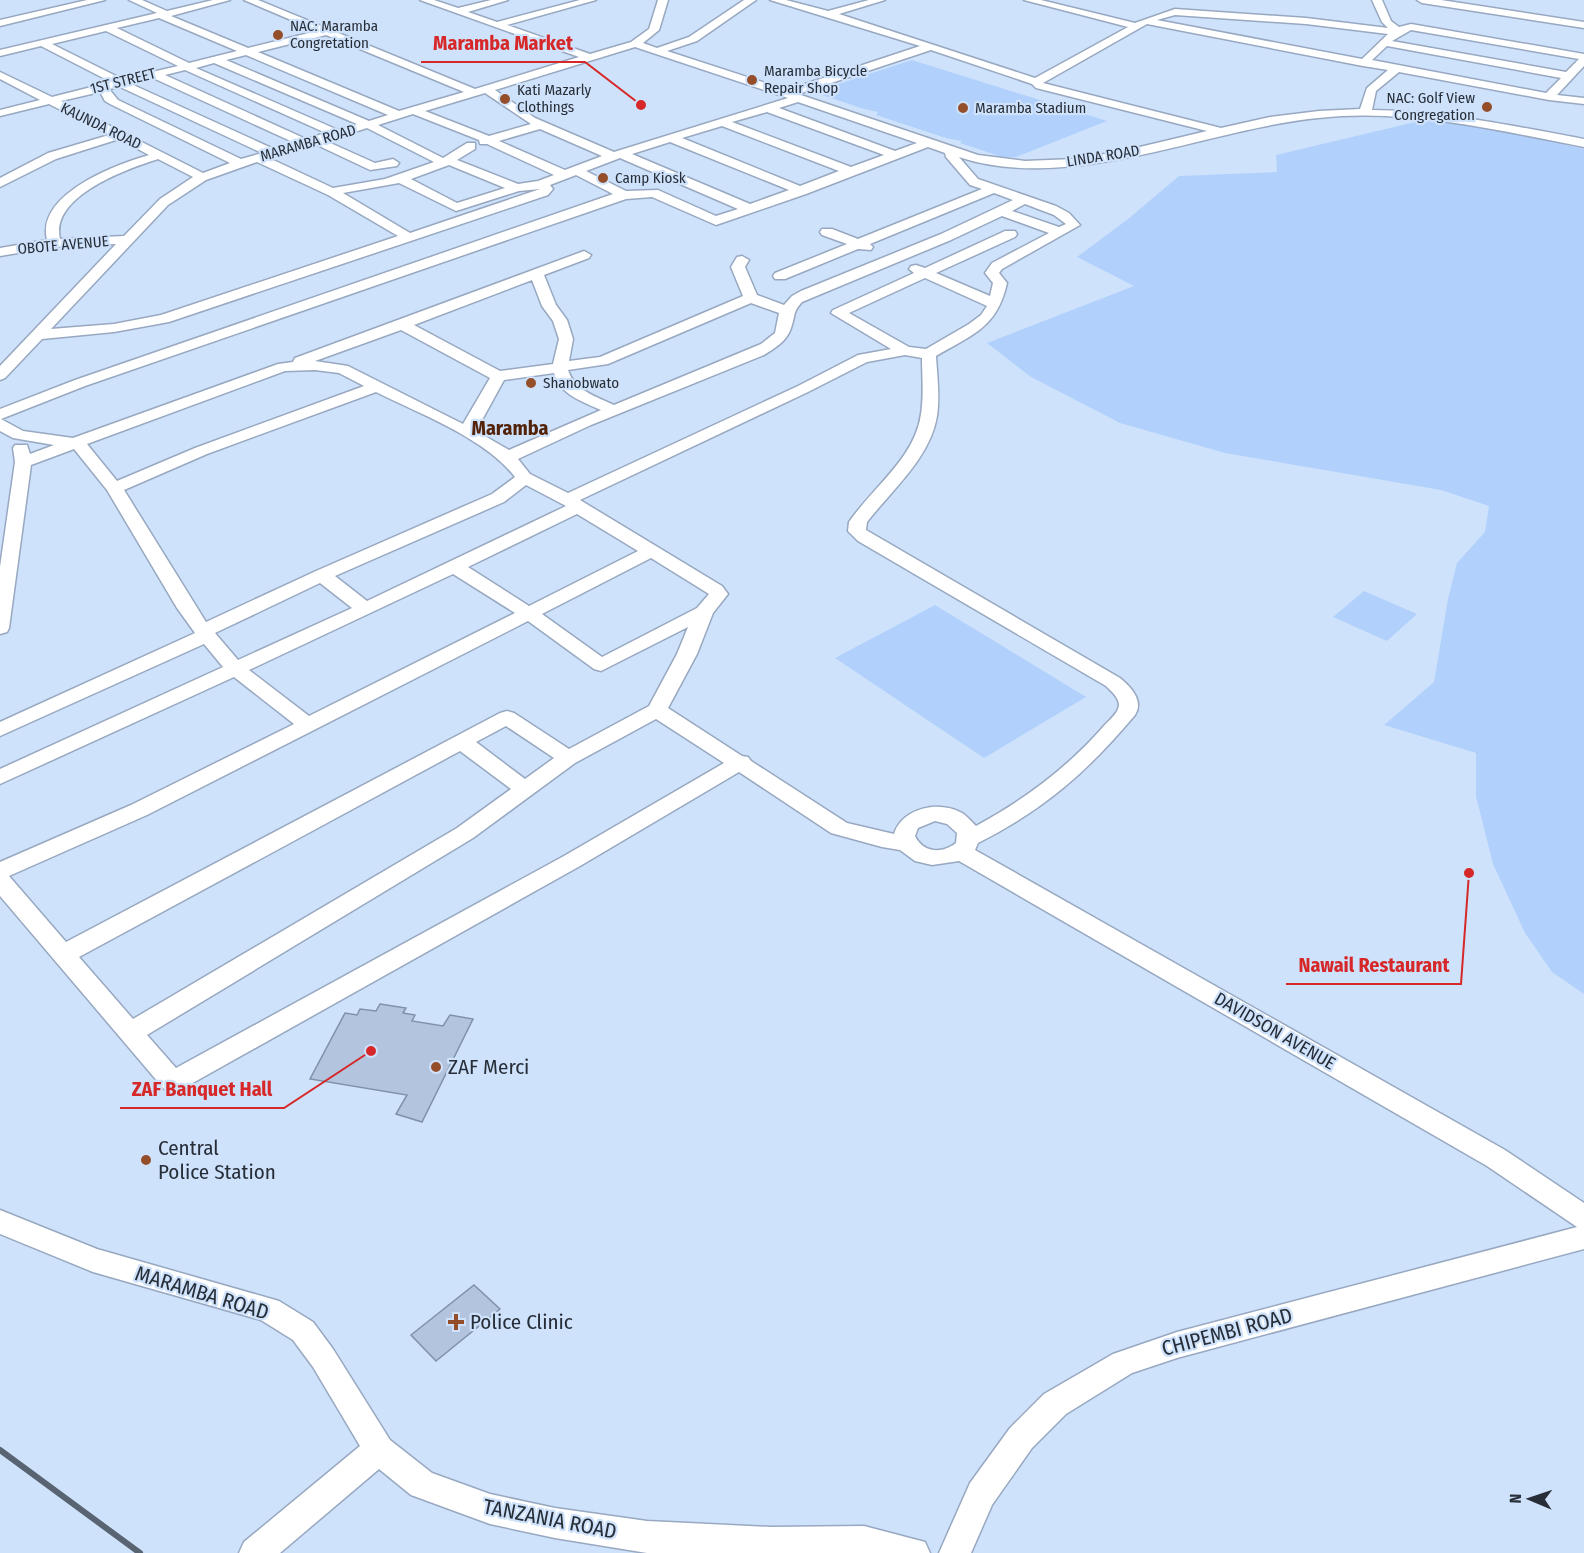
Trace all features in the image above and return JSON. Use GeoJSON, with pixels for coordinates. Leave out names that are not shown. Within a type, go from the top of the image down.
{"type":"FeatureCollection","features":[{"type":"Feature","properties":{"kind":"street"},"geometry":{"type":"LineString","coordinates":[[134,0],[400,116]]}},
{"type":"Feature","properties":{"kind":"street"},"geometry":{"type":"LineString","coordinates":[[190,0],[204,5]]}},
{"type":"Feature","properties":{"kind":"street"},"geometry":{"type":"LineString","coordinates":[[0,53],[225,0]]}},
{"type":"Feature","properties":{"kind":"street"},"geometry":{"type":"LineString","coordinates":[[249,0],[481,91],[538,126],[618,155],[750,210]]}},
{"type":"Feature","properties":{"kind":"street"},"geometry":{"type":"LineString","coordinates":[[425,0],[591,58]]}},
{"type":"Feature","properties":{"kind":"street"},"geometry":{"type":"LineString","coordinates":[[459,12],[503,0]]}},
{"type":"Feature","properties":{"kind":"street"},"geometry":{"type":"LineString","coordinates":[[496,25],[591,0]]}},
{"type":"Feature","properties":{"kind":"street","name":"MARAMBA ROAD"},"geometry":{"type":"LineString","coordinates":[[0,375],[164,202],[202,177],[240,163],[635,44],[654,30],[663,0]]}},
{"type":"Feature","properties":{"kind":"street"},"geometry":{"type":"LineString","coordinates":[[657,51],[693,39],[751,0]]}},
{"type":"Feature","properties":{"kind":"street"},"geometry":{"type":"LineString","coordinates":[[775,0],[829,14],[1036,82],[1052,90],[1222,132]]}},
{"type":"Feature","properties":{"kind":"street"},"geometry":{"type":"LineString","coordinates":[[829,14],[880,0]]}},
{"type":"Feature","properties":{"kind":"street"},"geometry":{"type":"LineString","coordinates":[[1029,0],[1141,23],[1549,97],[1584,101]]}},
{"type":"Feature","properties":{"kind":"street"},"geometry":{"type":"LineString","coordinates":[[1036,82],[1141,23],[1175,12],[1190,0]]}},
{"type":"Feature","properties":{"kind":"street"},"geometry":{"type":"LineString","coordinates":[[1377,0],[1387,22],[1396,31]]}},
{"type":"Feature","properties":{"kind":"street"},"geometry":{"type":"LineString","coordinates":[[1422,0],[1584,26]]}},
{"type":"Feature","properties":{"kind":"street"},"geometry":{"type":"LineString","coordinates":[[0,22],[84,1],[105,8],[132,22]]}},
{"type":"Feature","properties":{"kind":"street"},"geometry":{"type":"LineString","coordinates":[[33,4],[93,31]]}},
{"type":"Feature","properties":{"kind":"street"},"geometry":{"type":"LineString","coordinates":[[1175,12],[1306,21],[1396,31]]}},
{"type":"Feature","properties":{"kind":"street"},"geometry":{"type":"LineString","coordinates":[[0,13],[57,39]]}},
{"type":"Feature","properties":{"kind":"street"},"geometry":{"type":"LineString","coordinates":[[108,28],[185,66],[338,134]]}},
{"type":"Feature","properties":{"kind":"street"},"geometry":{"type":"LineString","coordinates":[[1364,63],[1401,28],[1420,28],[1584,59]]}},
{"type":"Feature","properties":{"kind":"street","name":"1ST STREET"},"geometry":{"type":"LineString","coordinates":[[0,113],[214,58],[327,32]]}},
{"type":"Feature","properties":{"kind":"street"},"geometry":{"type":"LineString","coordinates":[[0,39],[19,49]]}},
{"type":"Feature","properties":{"kind":"street"},"geometry":{"type":"LineString","coordinates":[[42,43],[137,91],[273,153]]}},
{"type":"Feature","properties":{"kind":"street"},"geometry":{"type":"LineString","coordinates":[[1386,43],[1568,76]]}},
{"type":"Feature","properties":{"kind":"street","name":"LINDA ROAD"},"geometry":{"type":"LineString","coordinates":[[635,44],[928,143],[950,154],[988,162],[1060,163],[1103,158],[1304,116],[1365,113],[1431,117],[1584,143]]}},
{"type":"Feature","properties":{"kind":"street"},"geometry":{"type":"LineString","coordinates":[[787,94],[929,47]]}},
{"type":"Feature","properties":{"kind":"street"},"geometry":{"type":"LineString","coordinates":[[214,58],[369,125],[447,162],[517,188]]}},
{"type":"Feature","properties":{"kind":"street"},"geometry":{"type":"LineString","coordinates":[[1549,97],[1584,59]]}},
{"type":"Feature","properties":{"kind":"street"},"geometry":{"type":"LineString","coordinates":[[1365,113],[1371,90],[1396,69]]}},
{"type":"Feature","properties":{"kind":"street"},"geometry":{"type":"LineString","coordinates":[[153,74],[374,167],[393,163]]}},
{"type":"Feature","properties":{"kind":"street","name":"KAUNDA ROAD"},"geometry":{"type":"LineString","coordinates":[[0,75],[202,177]]}},
{"type":"Feature","properties":{"kind":"street"},"geometry":{"type":"LineString","coordinates":[[0,87],[16,83]]}},
{"type":"Feature","properties":{"kind":"street"},"geometry":{"type":"LineString","coordinates":[[105,91],[109,99],[114,102],[240,163]]}},
{"type":"Feature","properties":{"kind":"street"},"geometry":{"type":"LineString","coordinates":[[83,92],[137,91]]}},
{"type":"Feature","properties":{"kind":"street"},"geometry":{"type":"LineString","coordinates":[[399,178],[456,207],[517,188],[541,184],[618,155],[726,124],[799,98]]}},
{"type":"Feature","properties":{"kind":"street"},"geometry":{"type":"LineString","coordinates":[[415,111],[488,140],[563,174]]}},
{"type":"Feature","properties":{"kind":"street"},"geometry":{"type":"LineString","coordinates":[[674,139],[765,111],[895,155]]}},
{"type":"Feature","properties":{"kind":"street"},"geometry":{"type":"LineString","coordinates":[[726,124],[849,171]]}},
{"type":"Feature","properties":{"kind":"street"},"geometry":{"type":"LineString","coordinates":[[430,154],[471,146],[538,126]]}},
{"type":"Feature","properties":{"kind":"street"},"geometry":{"type":"LineString","coordinates":[[0,183],[52,156],[121,135]]}},
{"type":"Feature","properties":{"kind":"street"},"geometry":{"type":"LineString","coordinates":[[674,139],[802,191]]}},
{"type":"Feature","properties":{"kind":"street"},"geometry":{"type":"LineString","coordinates":[[0,415],[80,383],[624,195],[654,194],[716,221],[928,143]]}},
{"type":"Feature","properties":{"kind":"street"},"geometry":{"type":"LineString","coordinates":[[332,192],[351,186],[375,185],[399,178],[447,162],[471,146]]}},
{"type":"Feature","properties":{"kind":"street"},"geometry":{"type":"LineString","coordinates":[[0,777],[454,566],[573,503],[863,358],[905,351],[928,354],[974,327],[986,318],[995,304],[1000,283],[992,273],[998,266],[1040,244],[1073,223],[1048,208],[991,189],[969,178],[950,154]]}},
{"type":"Feature","properties":{"kind":"street"},"geometry":{"type":"LineString","coordinates":[[54,243],[51,228],[56,217],[81,190],[110,172],[160,155]]}},
{"type":"Feature","properties":{"kind":"street"},"geometry":{"type":"LineString","coordinates":[[259,158],[332,192],[408,237]]}},
{"type":"Feature","properties":{"kind":"street"},"geometry":{"type":"LineString","coordinates":[[576,170],[624,195]]}},
{"type":"Feature","properties":{"kind":"street"},"geometry":{"type":"LineString","coordinates":[[39,335],[114,328],[164,319],[544,192],[547,189],[541,184]]}},
{"type":"Feature","properties":{"kind":"street"},"geometry":{"type":"LineString","coordinates":[[780,276],[860,245],[991,189]]}},
{"type":"Feature","properties":{"kind":"street"},"geometry":{"type":"LineString","coordinates":[[508,457],[544,438],[615,411],[765,347],[780,336],[785,326],[786,311],[797,299],[978,223],[1024,200]]}},
{"type":"Feature","properties":{"kind":"street"},"geometry":{"type":"LineString","coordinates":[[1001,211],[1060,232]]}},
{"type":"Feature","properties":{"kind":"street"},"geometry":{"type":"LineString","coordinates":[[978,223],[1040,244]]}},
{"type":"Feature","properties":{"kind":"street"},"geometry":{"type":"LineString","coordinates":[[827,232],[995,304]]}},
{"type":"Feature","properties":{"kind":"street"},"geometry":{"type":"LineString","coordinates":[[905,351],[838,313],[1010,234]]}},
{"type":"Feature","properties":{"kind":"street","name":"OBOTE AVENUE"},"geometry":{"type":"LineString","coordinates":[[0,252],[54,243],[126,240]]}},
{"type":"Feature","properties":{"kind":"street"},"geometry":{"type":"LineString","coordinates":[[22,462],[78,444],[402,325],[584,255]]}},
{"type":"Feature","properties":{"kind":"street"},"geometry":{"type":"LineString","coordinates":[[742,260],[738,267],[751,298]]}},
{"type":"Feature","properties":{"kind":"street"},"geometry":{"type":"LineString","coordinates":[[537,273],[549,306],[560,320],[566,339],[560,368],[563,379],[577,393],[615,411]]}},
{"type":"Feature","properties":{"kind":"street"},"geometry":{"type":"LineString","coordinates":[[402,325],[498,376],[603,362],[751,298],[786,311]]}},
{"type":"Feature","properties":{"kind":"street"},"geometry":{"type":"LineString","coordinates":[[657,710],[741,762],[840,828],[882,840],[906,843],[919,854],[941,859],[1035,800],[1087,758],[1128,711],[1130,702],[1125,693],[1113,682],[857,531],[858,522],[917,448],[925,432],[929,415],[928,354]]}},
{"type":"Feature","properties":{"kind":"street"},"geometry":{"type":"LineString","coordinates":[[283,367],[315,365],[343,369],[374,387],[467,432],[508,457],[524,478],[573,503],[716,590],[719,594],[704,612],[601,665],[568,639],[454,566]]}},
{"type":"Feature","properties":{"kind":"street"},"geometry":{"type":"LineString","coordinates":[[467,432],[498,376]]}},
{"type":"Feature","properties":{"kind":"street"},"geometry":{"type":"LineString","coordinates":[[114,488],[201,452],[374,387]]}},
{"type":"Feature","properties":{"kind":"street"},"geometry":{"type":"LineString","coordinates":[[0,424],[19,435],[78,444],[114,488],[186,608],[205,633],[235,668],[308,725]]}},
{"type":"Feature","properties":{"kind":"street"},"geometry":{"type":"LineString","coordinates":[[0,628],[16,523],[22,462],[19,435]]}},
{"type":"Feature","properties":{"kind":"street"},"geometry":{"type":"LineString","coordinates":[[0,730],[205,633],[322,574],[498,498],[524,478]]}},
{"type":"Feature","properties":{"kind":"street"},"geometry":{"type":"LineString","coordinates":[[0,871],[139,810],[531,615],[652,551]]}},
{"type":"Feature","properties":{"kind":"street"},"geometry":{"type":"LineString","coordinates":[[322,574],[365,609]]}},
{"type":"Feature","properties":{"kind":"street"},"geometry":{"type":"LineString","coordinates":[[130,1033],[465,833],[568,758],[657,710],[687,654],[704,612]]}},
{"type":"Feature","properties":{"kind":"street"},"geometry":{"type":"LineString","coordinates":[[64,954],[507,717],[568,758]]}},
{"type":"Feature","properties":{"kind":"street"},"geometry":{"type":"LineString","coordinates":[[461,741],[525,790]]}},
{"type":"Feature","properties":{"kind":"street"},"geometry":{"type":"LineString","coordinates":[[0,881],[17,904],[64,954],[173,1082],[572,861],[741,762]]}},
{"type":"Feature","properties":{"kind":"street"},"geometry":{"type":"LineString","coordinates":[[906,843],[905,829],[909,823],[916,818],[935,814],[963,824],[968,831],[965,845]]}},
{"type":"Feature","properties":{"kind":"street","name":"DAVIDSON AVENUE"},"geometry":{"type":"LineString","coordinates":[[965,845],[1496,1158],[1584,1218]]}},
{"type":"Feature","properties":{"kind":"street","name":"MARAMBA ROAD"},"geometry":{"type":"LineString","coordinates":[[0,1222],[93,1260],[269,1310],[303,1331],[323,1358],[379,1450]]}},
{"type":"Feature","properties":{"kind":"street","name":"CHIPEMBI ROAD"},"geometry":{"type":"LineString","coordinates":[[955,1553],[981,1494],[1022,1438],[1055,1404],[1123,1363],[1177,1345],[1584,1237]]}},
{"type":"Feature","properties":{"kind":"street"},"geometry":{"type":"LineString","coordinates":[[255,1553],[379,1450]]}},
{"type":"Feature","properties":{"kind":"street","name":"TANZANIA ROAD"},"geometry":{"type":"LineString","coordinates":[[379,1450],[422,1484],[490,1509],[555,1523],[647,1537],[771,1543],[864,1542],[914,1553]]}},
{"type":"Feature","properties":{"kind":"shaded area","name":"Maramba Stadium"},"geometry":{"type":"Polygon","coordinates":[[[912,60],[1107,121],[1016,157],[1002,157],[960,143],[962,141],[876,115],[878,112],[822,95],[825,94],[817,91],[912,60]]]}},
{"type":"Feature","properties":{"kind":"shaded area"},"geometry":{"type":"Polygon","coordinates":[[[1432,118],[1475,124],[1584,149],[1584,994],[1552,972],[1525,933],[1493,864],[1476,796],[1476,753],[1384,725],[1434,682],[1448,599],[1457,563],[1485,532],[1489,506],[1441,490],[1225,453],[1120,423],[1031,377],[987,343],[1134,286],[1077,257],[1128,219],[1179,176],[1277,172],[1276,155],[1432,118]]]}},
{"type":"Feature","properties":{"kind":"shaded area"},"geometry":{"type":"Polygon","coordinates":[[[1364,591],[1417,614],[1387,641],[1333,617],[1364,591]]]}},
{"type":"Feature","properties":{"kind":"shaded area"},"geometry":{"type":"Polygon","coordinates":[[[935,605],[1086,697],[984,758],[835,658],[935,605]]]}},
{"type":"Feature","properties":{"kind":"building"},"geometry":{"type":"Polygon","coordinates":[[[380,1004],[406,1008],[403,1013],[415,1015],[412,1021],[443,1026],[450,1015],[473,1019],[422,1122],[396,1114],[407,1095],[310,1079],[345,1013],[357,1015],[360,1009],[376,1011],[380,1004]]]}},
{"type":"Feature","properties":{"kind":"building","name":"Police Clinic"},"geometry":{"type":"Polygon","coordinates":[[[474,1285],[500,1309],[436,1361],[411,1335],[474,1285]]]}},
{"type":"Feature","properties":{"kind":"railway"},"geometry":{"type":"LineString","coordinates":[[0,1450],[140,1553]]}},
{"type":"Feature","properties":{"kind":"place","name":"NAC: Maramba Congretation"},"geometry":{"type":"Point","coordinates":[278,35]}},
{"type":"Feature","properties":{"kind":"place","name":"Maramba Bicycle Repair Shop"},"geometry":{"type":"Point","coordinates":[752,80]}},
{"type":"Feature","properties":{"kind":"place","name":"Kati Mazarly Clothings"},"geometry":{"type":"Point","coordinates":[505,99]}},
{"type":"Feature","properties":{"kind":"place","name":"Maramba Market"},"geometry":{"type":"Point","coordinates":[641,105]}},
{"type":"Feature","properties":{"kind":"place","name":"NAC: Golf View Congregation"},"geometry":{"type":"Point","coordinates":[1487,107]}},
{"type":"Feature","properties":{"kind":"place","name":"Maramba Stadium"},"geometry":{"type":"Point","coordinates":[963,108]}},
{"type":"Feature","properties":{"kind":"place","name":"Camp Kiosk"},"geometry":{"type":"Point","coordinates":[603,178]}},
{"type":"Feature","properties":{"kind":"place","name":"Shanobwato"},"geometry":{"type":"Point","coordinates":[531,383]}},
{"type":"Feature","properties":{"kind":"place","name":"Nawail Restaurant"},"geometry":{"type":"Point","coordinates":[1469,873]}},
{"type":"Feature","properties":{"kind":"place","name":"ZAF Banquet Hall"},"geometry":{"type":"Point","coordinates":[371,1051]}},
{"type":"Feature","properties":{"kind":"place","name":"ZAF Merci"},"geometry":{"type":"Point","coordinates":[436,1067]}},
{"type":"Feature","properties":{"kind":"place","name":"Central Police Station"},"geometry":{"type":"Point","coordinates":[146,1160]}},
{"type":"Feature","properties":{"kind":"place","name":"Police Clinic"},"geometry":{"type":"Point","coordinates":[456,1322]}},
{"type":"Feature","properties":{"kind":"district","name":"Maramba"},"geometry":{"type":"Point","coordinates":[510,428]}}]}
